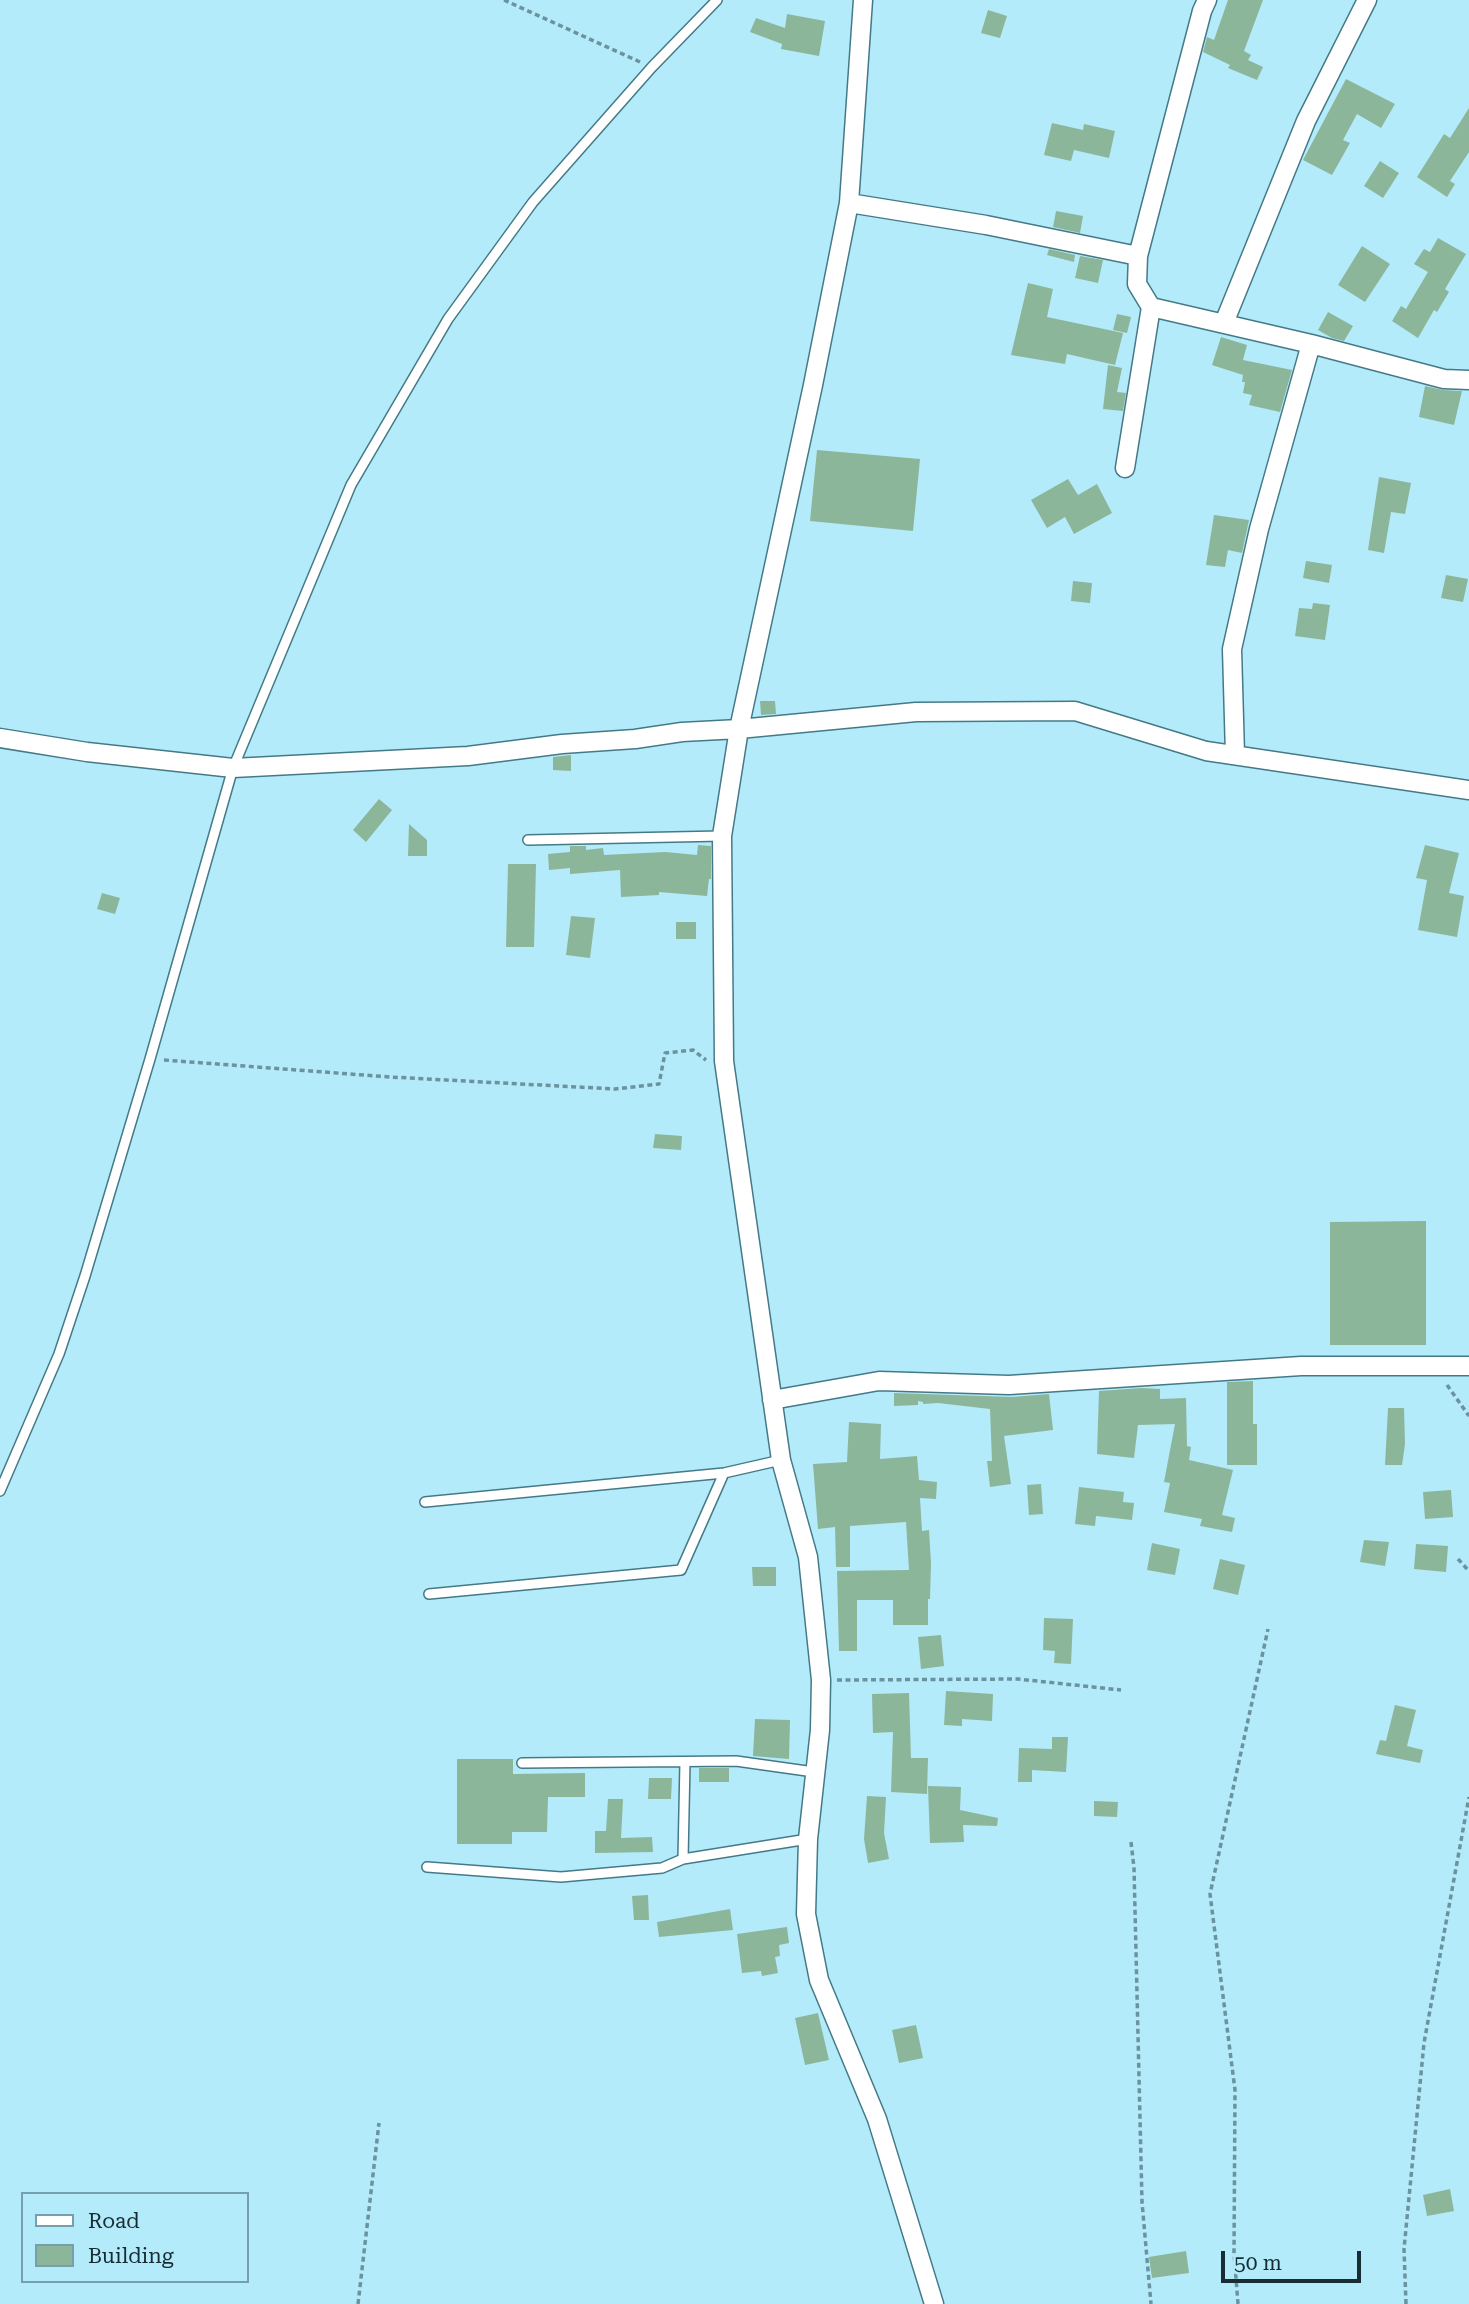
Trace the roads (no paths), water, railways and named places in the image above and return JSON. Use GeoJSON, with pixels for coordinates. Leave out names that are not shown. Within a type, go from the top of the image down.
{"type":"FeatureCollection","features":[{"type":"Feature","properties":{"kind":"street"},"geometry":{"type":"LineString","coordinates":[[863,0],[849,203],[811,399],[739,729],[722,836],[724,1061],[781,1460],[808,1557],[821,1680],[820,1730],[808,1839],[806,1914],[819,1980],[877,2119],[934,2304]]}},
{"type":"Feature","properties":{"kind":"street"},"geometry":{"type":"LineString","coordinates":[[1125,468],[1152,307],[1137,284],[1138,256],[1207,0]]}},
{"type":"Feature","properties":{"kind":"street"},"geometry":{"type":"LineString","coordinates":[[1224,323],[1306,121],[1367,0]]}},
{"type":"Feature","properties":{"kind":"street"},"geometry":{"type":"LineString","coordinates":[[849,203],[986,225],[1138,256]]}},
{"type":"Feature","properties":{"kind":"street"},"geometry":{"type":"LineString","coordinates":[[1152,307],[1311,344],[1444,379],[1469,380]]}},
{"type":"Feature","properties":{"kind":"street"},"geometry":{"type":"LineString","coordinates":[[1235,755],[1232,649],[1259,529],[1311,344]]}},
{"type":"Feature","properties":{"kind":"street"},"geometry":{"type":"LineString","coordinates":[[0,738],[87,752],[233,768],[468,757],[562,744],[916,712],[1075,711],[1206,751],[1469,790]]}},
{"type":"Feature","properties":{"kind":"street"},"geometry":{"type":"LineString","coordinates":[[772,1400],[879,1381],[1010,1385],[1301,1366],[1469,1366]]}},
{"type":"Feature","properties":{"kind":"lane"},"geometry":{"type":"LineString","coordinates":[[0,1491],[59,1354],[150,1059],[233,768],[351,485],[447,319],[533,202],[652,67],[717,0]]}},
{"type":"Feature","properties":{"kind":"lane"},"geometry":{"type":"LineString","coordinates":[[528,840],[722,836]]}},
{"type":"Feature","properties":{"kind":"lane"},"geometry":{"type":"LineString","coordinates":[[425,1502],[724,1473],[781,1460]]}},
{"type":"Feature","properties":{"kind":"lane"},"geometry":{"type":"LineString","coordinates":[[429,1594],[681,1570],[724,1473]]}},
{"type":"Feature","properties":{"kind":"lane"},"geometry":{"type":"LineString","coordinates":[[522,1763],[736,1761],[814,1772]]}},
{"type":"Feature","properties":{"kind":"lane"},"geometry":{"type":"LineString","coordinates":[[684,1859],[685,1762]]}},
{"type":"Feature","properties":{"kind":"lane"},"geometry":{"type":"LineString","coordinates":[[427,1867],[561,1877],[662,1868],[684,1859],[808,1839]]}}]}
